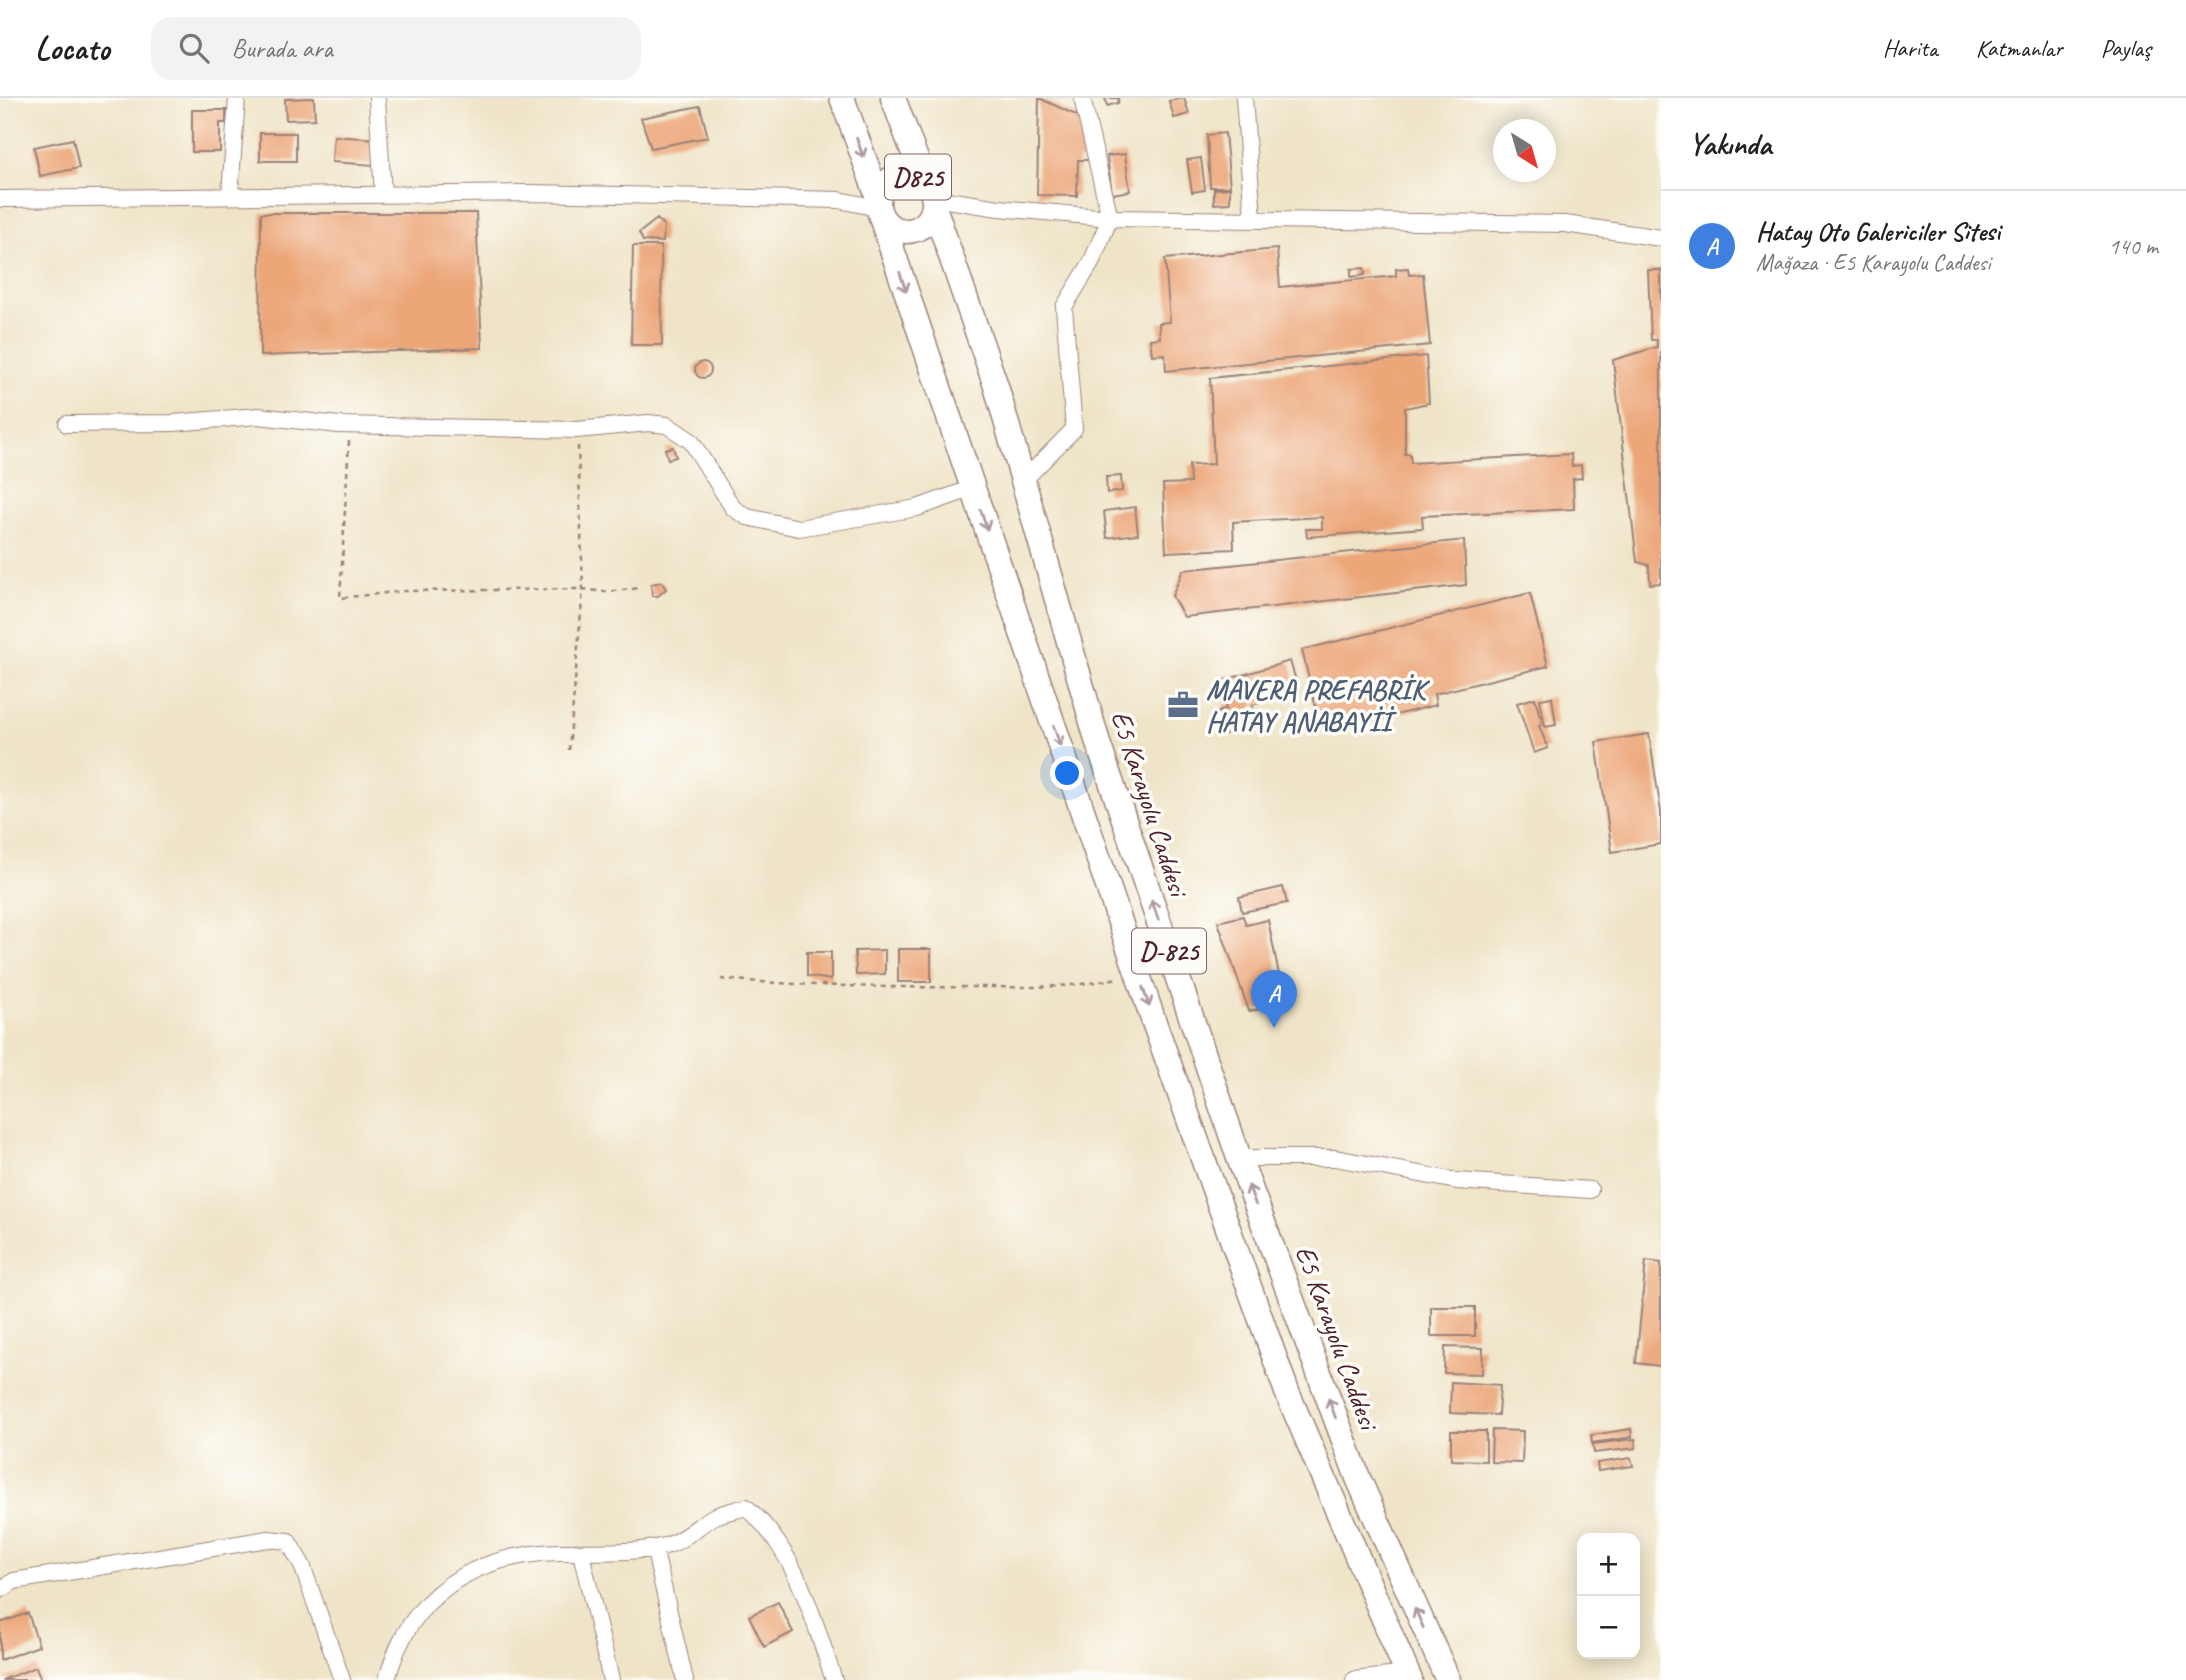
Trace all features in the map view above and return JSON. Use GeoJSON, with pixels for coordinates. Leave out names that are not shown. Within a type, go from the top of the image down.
{"type":"FeatureCollection","features":[{"type":"Feature","properties":{"kind":"highway","name":"D825"},"geometry":{"type":"LineString","coordinates":[[842,98],[879,207],[894,229],[911,231],[926,223],[931,195],[906,174],[896,176],[881,188],[879,207]]}},
{"type":"Feature","properties":{"kind":"highway","name":"E5 Karayolu Caddesi"},"geometry":{"type":"LineString","coordinates":[[893,98],[931,195],[996,386],[1098,743],[1239,1158],[1358,1478],[1448,1680]]}},
{"type":"Feature","properties":{"kind":"highway","name":"D-825"},"geometry":{"type":"LineString","coordinates":[[879,207],[1138,974],[1287,1392],[1409,1677]]}},
{"type":"Feature","properties":{"kind":"street"},"geometry":{"type":"LineString","coordinates":[[230,194],[237,98]]}},
{"type":"Feature","properties":{"kind":"street"},"geometry":{"type":"LineString","coordinates":[[377,98],[383,195]]}},
{"type":"Feature","properties":{"kind":"street"},"geometry":{"type":"LineString","coordinates":[[1023,481],[1074,429],[1064,307],[1091,263],[1110,218],[1082,98]]}},
{"type":"Feature","properties":{"kind":"street"},"geometry":{"type":"LineString","coordinates":[[1244,98],[1254,219]]}},
{"type":"Feature","properties":{"kind":"street"},"geometry":{"type":"LineString","coordinates":[[0,199],[230,194],[532,193],[839,200],[879,207]]}},
{"type":"Feature","properties":{"kind":"street"},"geometry":{"type":"LineString","coordinates":[[931,195],[999,208],[1110,218],[1565,224],[1661,238]]}},
{"type":"Feature","properties":{"kind":"street"},"geometry":{"type":"LineString","coordinates":[[67,424],[173,423],[258,415],[349,425],[577,430],[624,423],[667,425],[691,441],[733,508],[747,517],[799,528],[917,508],[973,488]]}},
{"type":"Feature","properties":{"kind":"street"},"geometry":{"type":"LineString","coordinates":[[1239,1158],[1335,1158],[1457,1181],[1590,1190]]}},
{"type":"Feature","properties":{"kind":"street"},"geometry":{"type":"LineString","coordinates":[[387,1680],[411,1620],[442,1588],[506,1558],[581,1553],[613,1554],[669,1546],[716,1516],[746,1507],[768,1525],[801,1582],[834,1680]]}},
{"type":"Feature","properties":{"kind":"street"},"geometry":{"type":"LineString","coordinates":[[0,1590],[13,1581],[268,1539],[288,1541],[302,1565],[342,1680]]}},
{"type":"Feature","properties":{"kind":"street"},"geometry":{"type":"LineString","coordinates":[[654,1548],[685,1680]]}},
{"type":"Feature","properties":{"kind":"street"},"geometry":{"type":"LineString","coordinates":[[581,1553],[611,1680]]}},
{"type":"Feature","properties":{"kind":"street"},"geometry":{"type":"LineString","coordinates":[[1354,1680],[1409,1677]]}},
{"type":"Feature","properties":{"kind":"path"},"geometry":{"type":"LineString","coordinates":[[349,425],[349,475],[340,598],[404,591],[583,589],[605,592],[640,588]]}},
{"type":"Feature","properties":{"kind":"path"},"geometry":{"type":"LineString","coordinates":[[569,750],[583,589],[577,430]]}},
{"type":"Feature","properties":{"kind":"path"},"geometry":{"type":"LineString","coordinates":[[721,979],[797,985],[1080,987],[1138,974]]}},
{"type":"Feature","properties":{"kind":"building"},"geometry":{"type":"Polygon","coordinates":[[[314,98],[315,119],[286,120],[285,99],[314,98]]]}},
{"type":"Feature","properties":{"kind":"building"},"geometry":{"type":"Polygon","coordinates":[[[1039,98],[1080,117],[1089,160],[1078,160],[1077,196],[1037,195],[1039,98]]]}},
{"type":"Feature","properties":{"kind":"building"},"geometry":{"type":"Polygon","coordinates":[[[1105,98],[1119,98],[1118,103],[1107,106],[1105,98]]]}},
{"type":"Feature","properties":{"kind":"building"},"geometry":{"type":"Polygon","coordinates":[[[1184,98],[1189,114],[1174,118],[1169,101],[1184,98]]]}},
{"type":"Feature","properties":{"kind":"building"},"geometry":{"type":"Polygon","coordinates":[[[700,106],[708,137],[651,148],[641,118],[700,106]]]}},
{"type":"Feature","properties":{"kind":"building"},"geometry":{"type":"Polygon","coordinates":[[[192,110],[226,110],[226,123],[220,123],[220,152],[192,152],[192,110]]]}},
{"type":"Feature","properties":{"kind":"building"},"geometry":{"type":"Polygon","coordinates":[[[260,133],[296,133],[296,161],[260,161],[260,133]]]}},
{"type":"Feature","properties":{"kind":"building"},"geometry":{"type":"Polygon","coordinates":[[[1225,133],[1230,187],[1210,187],[1207,135],[1225,133]]]}},
{"type":"Feature","properties":{"kind":"building"},"geometry":{"type":"Polygon","coordinates":[[[334,136],[376,139],[374,165],[332,162],[334,136]]]}},
{"type":"Feature","properties":{"kind":"building"},"geometry":{"type":"Polygon","coordinates":[[[73,139],[79,168],[40,176],[34,147],[73,139]]]}},
{"type":"Feature","properties":{"kind":"building"},"geometry":{"type":"Polygon","coordinates":[[[1125,154],[1130,191],[1112,194],[1107,156],[1125,154]]]}},
{"type":"Feature","properties":{"kind":"building"},"geometry":{"type":"Polygon","coordinates":[[[1201,158],[1205,190],[1192,192],[1187,160],[1201,158]]]}},
{"type":"Feature","properties":{"kind":"building"},"geometry":{"type":"Polygon","coordinates":[[[1230,188],[1230,203],[1214,204],[1214,189],[1230,188]]]}},
{"type":"Feature","properties":{"kind":"building"},"geometry":{"type":"Polygon","coordinates":[[[261,213],[476,213],[482,348],[260,356],[261,213]]]}},
{"type":"Feature","properties":{"kind":"building"},"geometry":{"type":"Polygon","coordinates":[[[657,219],[664,226],[663,242],[643,241],[639,233],[657,219]]]}},
{"type":"Feature","properties":{"kind":"building"},"geometry":{"type":"Polygon","coordinates":[[[633,246],[661,246],[662,345],[631,345],[633,246]]]}},
{"type":"Feature","properties":{"kind":"building"},"geometry":{"type":"Polygon","coordinates":[[[1277,249],[1280,287],[1396,276],[1396,269],[1408,268],[1409,275],[1423,274],[1430,345],[1166,371],[1165,354],[1152,355],[1150,339],[1160,338],[1159,323],[1170,322],[1165,259],[1277,249]]]}},
{"type":"Feature","properties":{"kind":"building"},"geometry":{"type":"Polygon","coordinates":[[[1364,268],[1365,275],[1351,277],[1351,269],[1364,268]]]}},
{"type":"Feature","properties":{"kind":"building"},"geometry":{"type":"Polygon","coordinates":[[[1648,270],[1661,270],[1661,583],[1650,584],[1649,565],[1637,562],[1613,360],[1657,347],[1657,340],[1651,340],[1648,270]]]}},
{"type":"Feature","properties":{"kind":"building"},"geometry":{"type":"Polygon","coordinates":[[[1426,356],[1429,403],[1405,408],[1405,454],[1410,454],[1411,463],[1571,454],[1572,466],[1581,465],[1582,478],[1573,479],[1574,509],[1422,516],[1423,528],[1307,537],[1306,529],[1322,529],[1322,517],[1233,522],[1234,549],[1166,552],[1163,484],[1190,483],[1189,465],[1214,464],[1210,378],[1426,356]]]}},
{"type":"Feature","properties":{"kind":"building"},"geometry":{"type":"Polygon","coordinates":[[[703,362],[711,370],[703,378],[695,370],[703,362]]]}},
{"type":"Feature","properties":{"kind":"building"},"geometry":{"type":"Polygon","coordinates":[[[673,447],[676,457],[668,459],[665,449],[673,447]]]}},
{"type":"Feature","properties":{"kind":"building"},"geometry":{"type":"Polygon","coordinates":[[[1121,476],[1122,491],[1107,493],[1106,477],[1121,476]]]}},
{"type":"Feature","properties":{"kind":"building"},"geometry":{"type":"Polygon","coordinates":[[[1135,507],[1138,534],[1107,538],[1104,511],[1135,507]]]}},
{"type":"Feature","properties":{"kind":"building"},"geometry":{"type":"Polygon","coordinates":[[[1464,540],[1466,585],[1184,617],[1172,596],[1183,570],[1464,540]]]}},
{"type":"Feature","properties":{"kind":"building"},"geometry":{"type":"Polygon","coordinates":[[[662,582],[666,589],[658,596],[652,596],[651,584],[662,582]]]}},
{"type":"Feature","properties":{"kind":"building"},"geometry":{"type":"Polygon","coordinates":[[[1530,593],[1548,666],[1434,694],[1436,705],[1331,731],[1327,715],[1318,717],[1302,650],[1530,593]]]}},
{"type":"Feature","properties":{"kind":"building"},"geometry":{"type":"Polygon","coordinates":[[[1290,661],[1299,691],[1252,705],[1257,719],[1244,723],[1246,728],[1225,734],[1218,712],[1226,709],[1218,682],[1290,661]]]}},
{"type":"Feature","properties":{"kind":"building"},"geometry":{"type":"Polygon","coordinates":[[[1552,697],[1556,725],[1545,727],[1540,699],[1552,697]]]}},
{"type":"Feature","properties":{"kind":"building"},"geometry":{"type":"Polygon","coordinates":[[[1535,698],[1542,724],[1539,726],[1548,748],[1534,753],[1517,703],[1535,698]]]}},
{"type":"Feature","properties":{"kind":"building"},"geometry":{"type":"Polygon","coordinates":[[[1649,734],[1661,812],[1661,844],[1612,852],[1596,742],[1649,734]]]}},
{"type":"Feature","properties":{"kind":"building"},"geometry":{"type":"Polygon","coordinates":[[[1283,887],[1287,903],[1242,912],[1239,897],[1283,887]]]}},
{"type":"Feature","properties":{"kind":"building"},"geometry":{"type":"Polygon","coordinates":[[[1243,916],[1246,925],[1268,920],[1285,1005],[1249,1011],[1218,922],[1243,916]]]}},
{"type":"Feature","properties":{"kind":"building"},"geometry":{"type":"Polygon","coordinates":[[[898,949],[931,949],[931,982],[898,982],[898,949]]]}},
{"type":"Feature","properties":{"kind":"building"},"geometry":{"type":"Polygon","coordinates":[[[885,950],[885,974],[856,975],[855,951],[885,950]]]}},
{"type":"Feature","properties":{"kind":"building"},"geometry":{"type":"Polygon","coordinates":[[[807,952],[831,952],[831,980],[807,976],[807,952]]]}},
{"type":"Feature","properties":{"kind":"building"},"geometry":{"type":"Polygon","coordinates":[[[1646,1261],[1661,1263],[1661,1366],[1636,1363],[1646,1261]]]}},
{"type":"Feature","properties":{"kind":"building"},"geometry":{"type":"Polygon","coordinates":[[[1431,1307],[1475,1307],[1475,1336],[1431,1336],[1431,1307]]]}},
{"type":"Feature","properties":{"kind":"building"},"geometry":{"type":"Polygon","coordinates":[[[1445,1347],[1483,1348],[1482,1374],[1444,1373],[1445,1347]]]}},
{"type":"Feature","properties":{"kind":"building"},"geometry":{"type":"Polygon","coordinates":[[[1451,1382],[1500,1385],[1498,1415],[1450,1413],[1451,1382]]]}},
{"type":"Feature","properties":{"kind":"building"},"geometry":{"type":"Polygon","coordinates":[[[1631,1429],[1632,1437],[1592,1443],[1591,1435],[1631,1429]]]}},
{"type":"Feature","properties":{"kind":"building"},"geometry":{"type":"Polygon","coordinates":[[[1492,1430],[1523,1431],[1522,1463],[1491,1462],[1492,1430]]]}},
{"type":"Feature","properties":{"kind":"building"},"geometry":{"type":"Polygon","coordinates":[[[1451,1431],[1486,1431],[1486,1461],[1451,1460],[1451,1431]]]}},
{"type":"Feature","properties":{"kind":"building"},"geometry":{"type":"Polygon","coordinates":[[[1635,1439],[1636,1448],[1594,1453],[1593,1444],[1635,1439]]]}},
{"type":"Feature","properties":{"kind":"building"},"geometry":{"type":"Polygon","coordinates":[[[1631,1458],[1633,1466],[1598,1471],[1597,1463],[1631,1458]]]}},
{"type":"Feature","properties":{"kind":"building"},"geometry":{"type":"Polygon","coordinates":[[[778,1602],[793,1632],[764,1647],[749,1616],[778,1602]]]}},
{"type":"Feature","properties":{"kind":"building"},"geometry":{"type":"Polygon","coordinates":[[[28,1613],[39,1646],[0,1660],[0,1623],[28,1613]]]}},
{"type":"Feature","properties":{"kind":"building"},"geometry":{"type":"Polygon","coordinates":[[[36,1667],[41,1680],[2,1680],[36,1667]]]}},
{"type":"Feature","properties":{"kind":"place","name":"MAVERA PREFABRİK HATAY ANABAYİİ"},"geometry":{"type":"Point","coordinates":[1183,705]}},
{"type":"Feature","properties":{"kind":"place","name":"Hatay Oto Galericiler Sitesi"},"geometry":{"type":"Point","coordinates":[1274,1028]}}]}
